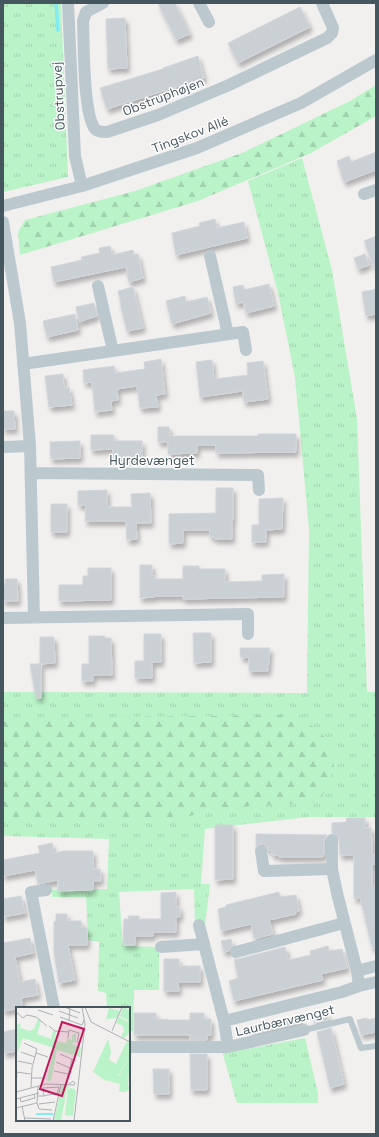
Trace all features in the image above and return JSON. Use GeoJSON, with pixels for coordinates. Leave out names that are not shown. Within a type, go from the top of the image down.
{"type":"FeatureCollection","features":[{"type":"Feature","properties":{"kind":"street","name":"Obstrupvej"},"geometry":{"type":"LineString","coordinates":[[68,3],[75,156],[82,186]]}},
{"type":"Feature","properties":{"kind":"street","name":"Obstruphøjen"},"geometry":{"type":"LineString","coordinates":[[103,3],[86,12],[83,21],[87,104],[96,129],[100,132],[107,132],[158,115],[229,85],[327,38],[332,33],[333,28],[322,3]]}},
{"type":"Feature","properties":{"kind":"street"},"geometry":{"type":"LineString","coordinates":[[199,3],[209,22]]}},
{"type":"Feature","properties":{"kind":"street","name":"Tingskov Allé"},"geometry":{"type":"LineString","coordinates":[[3,206],[82,186],[198,148],[301,103],[376,60]]}},
{"type":"Feature","properties":{"kind":"street"},"geometry":{"type":"LineString","coordinates":[[364,194],[376,190]]}},
{"type":"Feature","properties":{"kind":"street"},"geometry":{"type":"LineString","coordinates":[[3,222],[20,323],[30,446],[34,617]]}},
{"type":"Feature","properties":{"kind":"street"},"geometry":{"type":"LineString","coordinates":[[210,256],[228,334]]}},
{"type":"Feature","properties":{"kind":"street"},"geometry":{"type":"LineString","coordinates":[[98,286],[113,350]]}},
{"type":"Feature","properties":{"kind":"street"},"geometry":{"type":"LineString","coordinates":[[23,364],[243,332],[246,350]]}},
{"type":"Feature","properties":{"kind":"street"},"geometry":{"type":"LineString","coordinates":[[3,447],[30,446]]}},
{"type":"Feature","properties":{"kind":"street","name":"Hyrdevænget"},"geometry":{"type":"LineString","coordinates":[[31,473],[258,475],[259,490]]}},
{"type":"Feature","properties":{"kind":"street"},"geometry":{"type":"LineString","coordinates":[[3,618],[248,614],[248,634]]}},
{"type":"Feature","properties":{"kind":"street"},"geometry":{"type":"LineString","coordinates":[[332,840],[332,869],[357,971],[359,986]]}},
{"type":"Feature","properties":{"kind":"street"},"geometry":{"type":"LineString","coordinates":[[261,851],[264,871],[332,869]]}},
{"type":"Feature","properties":{"kind":"street"},"geometry":{"type":"LineString","coordinates":[[46,890],[31,892],[54,1007]]}},
{"type":"Feature","properties":{"kind":"street"},"geometry":{"type":"LineString","coordinates":[[236,952],[344,923]]}},
{"type":"Feature","properties":{"kind":"street","name":"Laurbærvænget"},"geometry":{"type":"LineString","coordinates":[[199,925],[224,1021],[228,1047]]}},
{"type":"Feature","properties":{"kind":"street"},"geometry":{"type":"LineString","coordinates":[[161,947],[204,944]]}},
{"type":"Feature","properties":{"kind":"street"},"geometry":{"type":"LineString","coordinates":[[357,971],[376,966]]}},
{"type":"Feature","properties":{"kind":"street","name":"Laurbærvænget"},"geometry":{"type":"LineString","coordinates":[[224,1021],[376,982]]}},
{"type":"Feature","properties":{"kind":"street","name":"Laurbærvænget"},"geometry":{"type":"LineString","coordinates":[[130,1047],[228,1047],[304,1030]]}},
{"type":"Feature","properties":{"kind":"lane","name":"Laurbærvænget"},"geometry":{"type":"LineString","coordinates":[[304,1030],[350,1019],[360,1048],[376,1046]]}},
{"type":"Feature","properties":{"kind":"green space"},"geometry":{"type":"Polygon","coordinates":[[[3,3],[61,3],[68,177],[3,192],[3,3]]]}},
{"type":"Feature","properties":{"kind":"green space"},"geometry":{"type":"Polygon","coordinates":[[[376,85],[376,116],[311,153],[198,201],[20,255],[18,232],[25,220],[135,191],[242,153],[350,101],[376,85]]]}},
{"type":"Feature","properties":{"kind":"green space"},"geometry":{"type":"Polygon","coordinates":[[[302,158],[332,270],[357,419],[367,692],[376,692],[376,817],[308,817],[205,829],[201,884],[210,884],[205,925],[195,925],[194,889],[119,892],[123,946],[159,947],[159,990],[134,990],[133,1031],[130,1031],[130,1007],[107,1007],[106,993],[98,991],[99,942],[88,940],[86,897],[52,897],[52,890],[107,889],[109,839],[3,836],[3,692],[307,693],[309,529],[295,377],[278,293],[248,181],[302,158]]]}},
{"type":"Feature","properties":{"kind":"green space"},"geometry":{"type":"Polygon","coordinates":[[[299,715],[332,743],[334,767],[320,802],[215,808],[171,822],[3,818],[3,718],[299,715]]]}},
{"type":"Feature","properties":{"kind":"green space"},"geometry":{"type":"Polygon","coordinates":[[[305,1038],[318,1093],[318,1103],[237,1103],[222,1051],[242,1050],[305,1038]]]}},
{"type":"Feature","properties":{"kind":"building"},"geometry":{"type":"Polygon","coordinates":[[[158,3],[175,3],[190,34],[176,40],[158,3]]]}},
{"type":"Feature","properties":{"kind":"building"},"geometry":{"type":"Polygon","coordinates":[[[300,7],[310,27],[238,63],[228,43],[300,7]]]}},
{"type":"Feature","properties":{"kind":"building"},"geometry":{"type":"Polygon","coordinates":[[[125,18],[127,68],[108,69],[106,19],[125,18]]]}},
{"type":"Feature","properties":{"kind":"building"},"geometry":{"type":"Polygon","coordinates":[[[198,56],[204,78],[107,109],[100,88],[163,69],[198,56]]]}},
{"type":"Feature","properties":{"kind":"building"},"geometry":{"type":"Polygon","coordinates":[[[376,152],[376,170],[344,182],[337,161],[349,156],[351,162],[376,152]]]}},
{"type":"Feature","properties":{"kind":"building"},"geometry":{"type":"Polygon","coordinates":[[[215,219],[217,228],[244,222],[247,238],[176,255],[172,233],[200,226],[199,223],[215,219]]]}},
{"type":"Feature","properties":{"kind":"building"},"geometry":{"type":"Polygon","coordinates":[[[376,236],[376,269],[375,269],[364,241],[376,236]]]}},
{"type":"Feature","properties":{"kind":"building"},"geometry":{"type":"Polygon","coordinates":[[[110,246],[112,255],[133,250],[134,255],[138,254],[143,278],[129,282],[126,267],[54,282],[51,267],[82,260],[81,257],[100,253],[99,248],[110,246]]]}},
{"type":"Feature","properties":{"kind":"building"},"geometry":{"type":"Polygon","coordinates":[[[365,254],[369,265],[358,269],[354,258],[365,254]]]}},
{"type":"Feature","properties":{"kind":"building"},"geometry":{"type":"Polygon","coordinates":[[[269,284],[274,306],[246,313],[243,302],[236,304],[233,287],[243,285],[244,290],[269,284]]]}},
{"type":"Feature","properties":{"kind":"building"},"geometry":{"type":"Polygon","coordinates":[[[133,287],[143,328],[127,331],[118,291],[133,287]]]}},
{"type":"Feature","properties":{"kind":"building"},"geometry":{"type":"Polygon","coordinates":[[[376,289],[376,314],[366,316],[362,292],[376,289]]]}},
{"type":"Feature","properties":{"kind":"building"},"geometry":{"type":"Polygon","coordinates":[[[185,296],[186,302],[207,297],[211,313],[172,324],[166,301],[185,296]]]}},
{"type":"Feature","properties":{"kind":"building"},"geometry":{"type":"Polygon","coordinates":[[[94,303],[97,316],[79,322],[76,307],[94,303]]]}},
{"type":"Feature","properties":{"kind":"building"},"geometry":{"type":"Polygon","coordinates":[[[75,314],[78,330],[47,337],[43,321],[75,314]]]}},
{"type":"Feature","properties":{"kind":"building"},"geometry":{"type":"Polygon","coordinates":[[[161,359],[165,394],[156,395],[158,407],[140,408],[137,386],[117,389],[118,400],[111,401],[112,410],[95,412],[92,382],[84,383],[83,370],[114,366],[115,373],[145,369],[144,362],[161,359]]]}},
{"type":"Feature","properties":{"kind":"building"},"geometry":{"type":"Polygon","coordinates":[[[212,360],[214,379],[248,375],[247,363],[263,361],[268,399],[244,402],[243,391],[200,397],[196,362],[212,360]]]}},
{"type":"Feature","properties":{"kind":"building"},"geometry":{"type":"Polygon","coordinates":[[[63,374],[64,388],[69,387],[72,405],[49,407],[45,376],[63,374]]]}},
{"type":"Feature","properties":{"kind":"building"},"geometry":{"type":"Polygon","coordinates":[[[3,411],[14,411],[15,429],[3,429],[3,411]]]}},
{"type":"Feature","properties":{"kind":"building"},"geometry":{"type":"Polygon","coordinates":[[[158,427],[169,427],[170,436],[258,436],[258,434],[296,434],[296,452],[216,453],[216,445],[197,445],[197,453],[168,454],[168,442],[158,442],[158,427]]]}},
{"type":"Feature","properties":{"kind":"building"},"geometry":{"type":"Polygon","coordinates":[[[91,435],[114,435],[114,441],[142,441],[142,458],[113,459],[113,449],[91,450],[91,435]]]}},
{"type":"Feature","properties":{"kind":"building"},"geometry":{"type":"Polygon","coordinates":[[[80,441],[80,458],[51,459],[50,442],[80,441]]]}},
{"type":"Feature","properties":{"kind":"building"},"geometry":{"type":"Polygon","coordinates":[[[216,488],[233,488],[232,539],[215,539],[215,537],[210,537],[210,530],[183,530],[183,543],[169,544],[169,514],[216,513],[216,488]]]}},
{"type":"Feature","properties":{"kind":"building"},"geometry":{"type":"Polygon","coordinates":[[[107,490],[107,507],[132,507],[131,494],[150,493],[151,523],[136,523],[137,539],[127,540],[126,521],[85,521],[86,505],[78,505],[78,491],[107,490]]]}},
{"type":"Feature","properties":{"kind":"building"},"geometry":{"type":"Polygon","coordinates":[[[283,498],[282,529],[266,530],[266,542],[252,542],[252,525],[259,525],[259,499],[283,498]]]}},
{"type":"Feature","properties":{"kind":"building"},"geometry":{"type":"Polygon","coordinates":[[[51,504],[67,504],[67,532],[51,532],[51,504]]]}},
{"type":"Feature","properties":{"kind":"building"},"geometry":{"type":"Polygon","coordinates":[[[140,565],[152,565],[152,576],[155,576],[155,579],[183,579],[183,566],[199,566],[199,569],[225,569],[225,582],[262,581],[262,575],[284,574],[284,597],[183,599],[183,596],[155,596],[140,598],[140,565]]]}},
{"type":"Feature","properties":{"kind":"building"},"geometry":{"type":"Polygon","coordinates":[[[88,568],[111,568],[111,600],[59,601],[59,585],[83,585],[83,576],[88,576],[88,568]]]}},
{"type":"Feature","properties":{"kind":"building"},"geometry":{"type":"Polygon","coordinates":[[[5,579],[17,579],[18,601],[3,601],[3,585],[5,585],[5,579]]]}},
{"type":"Feature","properties":{"kind":"building"},"geometry":{"type":"Polygon","coordinates":[[[193,633],[211,633],[211,662],[194,663],[193,633]]]}},
{"type":"Feature","properties":{"kind":"building"},"geometry":{"type":"Polygon","coordinates":[[[144,634],[161,634],[161,662],[152,662],[152,678],[135,678],[135,661],[144,661],[144,634]]]}},
{"type":"Feature","properties":{"kind":"building"},"geometry":{"type":"Polygon","coordinates":[[[89,636],[105,636],[105,638],[111,638],[112,675],[93,675],[93,681],[82,681],[82,664],[89,664],[89,636]]]}},
{"type":"Feature","properties":{"kind":"building"},"geometry":{"type":"Polygon","coordinates":[[[40,637],[54,637],[55,663],[40,664],[40,637]]]}},
{"type":"Feature","properties":{"kind":"building"},"geometry":{"type":"Polygon","coordinates":[[[240,648],[270,648],[268,671],[249,671],[249,657],[241,658],[240,648]]]}},
{"type":"Feature","properties":{"kind":"building"},"geometry":{"type":"Polygon","coordinates":[[[30,664],[41,664],[41,698],[36,698],[30,664]]]}},
{"type":"Feature","properties":{"kind":"building"},"geometry":{"type":"Polygon","coordinates":[[[347,818],[365,818],[365,828],[371,828],[372,855],[376,855],[376,864],[372,864],[372,887],[376,886],[376,947],[372,948],[360,897],[354,899],[354,855],[340,855],[339,837],[332,833],[332,823],[346,822],[347,818]]]}},
{"type":"Feature","properties":{"kind":"building"},"geometry":{"type":"Polygon","coordinates":[[[215,825],[233,825],[233,879],[215,880],[215,825]]]}},
{"type":"Feature","properties":{"kind":"building"},"geometry":{"type":"Polygon","coordinates":[[[256,834],[327,835],[324,840],[324,855],[323,857],[279,857],[279,855],[272,855],[272,850],[268,850],[264,844],[256,846],[256,834]]]}},
{"type":"Feature","properties":{"kind":"building"},"geometry":{"type":"Polygon","coordinates":[[[52,843],[54,853],[63,851],[93,851],[93,869],[100,869],[101,881],[93,881],[93,890],[58,891],[58,880],[38,884],[35,870],[3,876],[3,860],[40,853],[38,846],[52,843]]]}},
{"type":"Feature","properties":{"kind":"building"},"geometry":{"type":"Polygon","coordinates":[[[176,892],[176,907],[180,907],[180,917],[176,917],[176,932],[153,932],[153,936],[135,936],[135,945],[123,945],[124,919],[129,919],[128,916],[139,916],[139,919],[161,919],[161,893],[176,892]]]}},
{"type":"Feature","properties":{"kind":"building"},"geometry":{"type":"Polygon","coordinates":[[[279,892],[280,897],[296,895],[299,911],[295,912],[296,914],[269,920],[273,934],[254,939],[251,924],[221,931],[218,909],[226,907],[226,905],[279,892]]]}},
{"type":"Feature","properties":{"kind":"building"},"geometry":{"type":"Polygon","coordinates":[[[21,896],[25,913],[3,917],[3,899],[21,896]]]}},
{"type":"Feature","properties":{"kind":"building"},"geometry":{"type":"Polygon","coordinates":[[[56,914],[67,914],[67,921],[81,921],[82,927],[87,928],[87,945],[68,945],[75,980],[59,983],[54,953],[54,922],[56,921],[56,914]]]}},
{"type":"Feature","properties":{"kind":"building"},"geometry":{"type":"Polygon","coordinates":[[[30,938],[33,953],[15,957],[20,982],[35,979],[38,995],[21,998],[23,1007],[16,1007],[16,1009],[3,1011],[3,943],[30,938]]]}},
{"type":"Feature","properties":{"kind":"building"},"geometry":{"type":"Polygon","coordinates":[[[231,939],[232,946],[229,951],[224,952],[221,941],[231,939]]]}},
{"type":"Feature","properties":{"kind":"building"},"geometry":{"type":"Polygon","coordinates":[[[328,946],[329,951],[342,949],[347,968],[321,974],[323,980],[234,1001],[229,981],[238,978],[234,959],[285,947],[288,960],[311,955],[310,951],[328,946]]]}},
{"type":"Feature","properties":{"kind":"building"},"geometry":{"type":"Polygon","coordinates":[[[164,959],[179,959],[179,966],[200,966],[200,982],[178,982],[179,991],[164,991],[164,959]]]}},
{"type":"Feature","properties":{"kind":"building"},"geometry":{"type":"Polygon","coordinates":[[[134,1013],[156,1013],[156,1019],[190,1020],[190,1013],[204,1013],[204,1019],[211,1019],[211,1035],[207,1035],[207,1040],[190,1040],[190,1035],[134,1035],[134,1013]]]}},
{"type":"Feature","properties":{"kind":"building"},"geometry":{"type":"Polygon","coordinates":[[[327,1013],[328,1020],[315,1023],[313,1017],[327,1013]]]}},
{"type":"Feature","properties":{"kind":"building"},"geometry":{"type":"Polygon","coordinates":[[[299,1015],[301,1023],[252,1034],[250,1027],[299,1015]]]}},
{"type":"Feature","properties":{"kind":"building"},"geometry":{"type":"Polygon","coordinates":[[[367,1018],[367,1020],[376,1018],[376,1032],[361,1035],[357,1020],[367,1018]]]}},
{"type":"Feature","properties":{"kind":"building"},"geometry":{"type":"Polygon","coordinates":[[[331,1028],[344,1084],[330,1088],[317,1032],[331,1028]]]}},
{"type":"Feature","properties":{"kind":"building"},"geometry":{"type":"Polygon","coordinates":[[[16,1029],[16,1051],[4,1053],[3,1032],[16,1029]]]}},
{"type":"Feature","properties":{"kind":"building"},"geometry":{"type":"Polygon","coordinates":[[[190,1054],[207,1054],[207,1090],[191,1090],[190,1054]]]}},
{"type":"Feature","properties":{"kind":"building"},"geometry":{"type":"Polygon","coordinates":[[[153,1069],[169,1069],[169,1094],[154,1094],[153,1069]]]}},
{"type":"Feature","properties":{"kind":"waterway"},"geometry":{"type":"LineString","coordinates":[[56,3],[58,30]]}}]}
